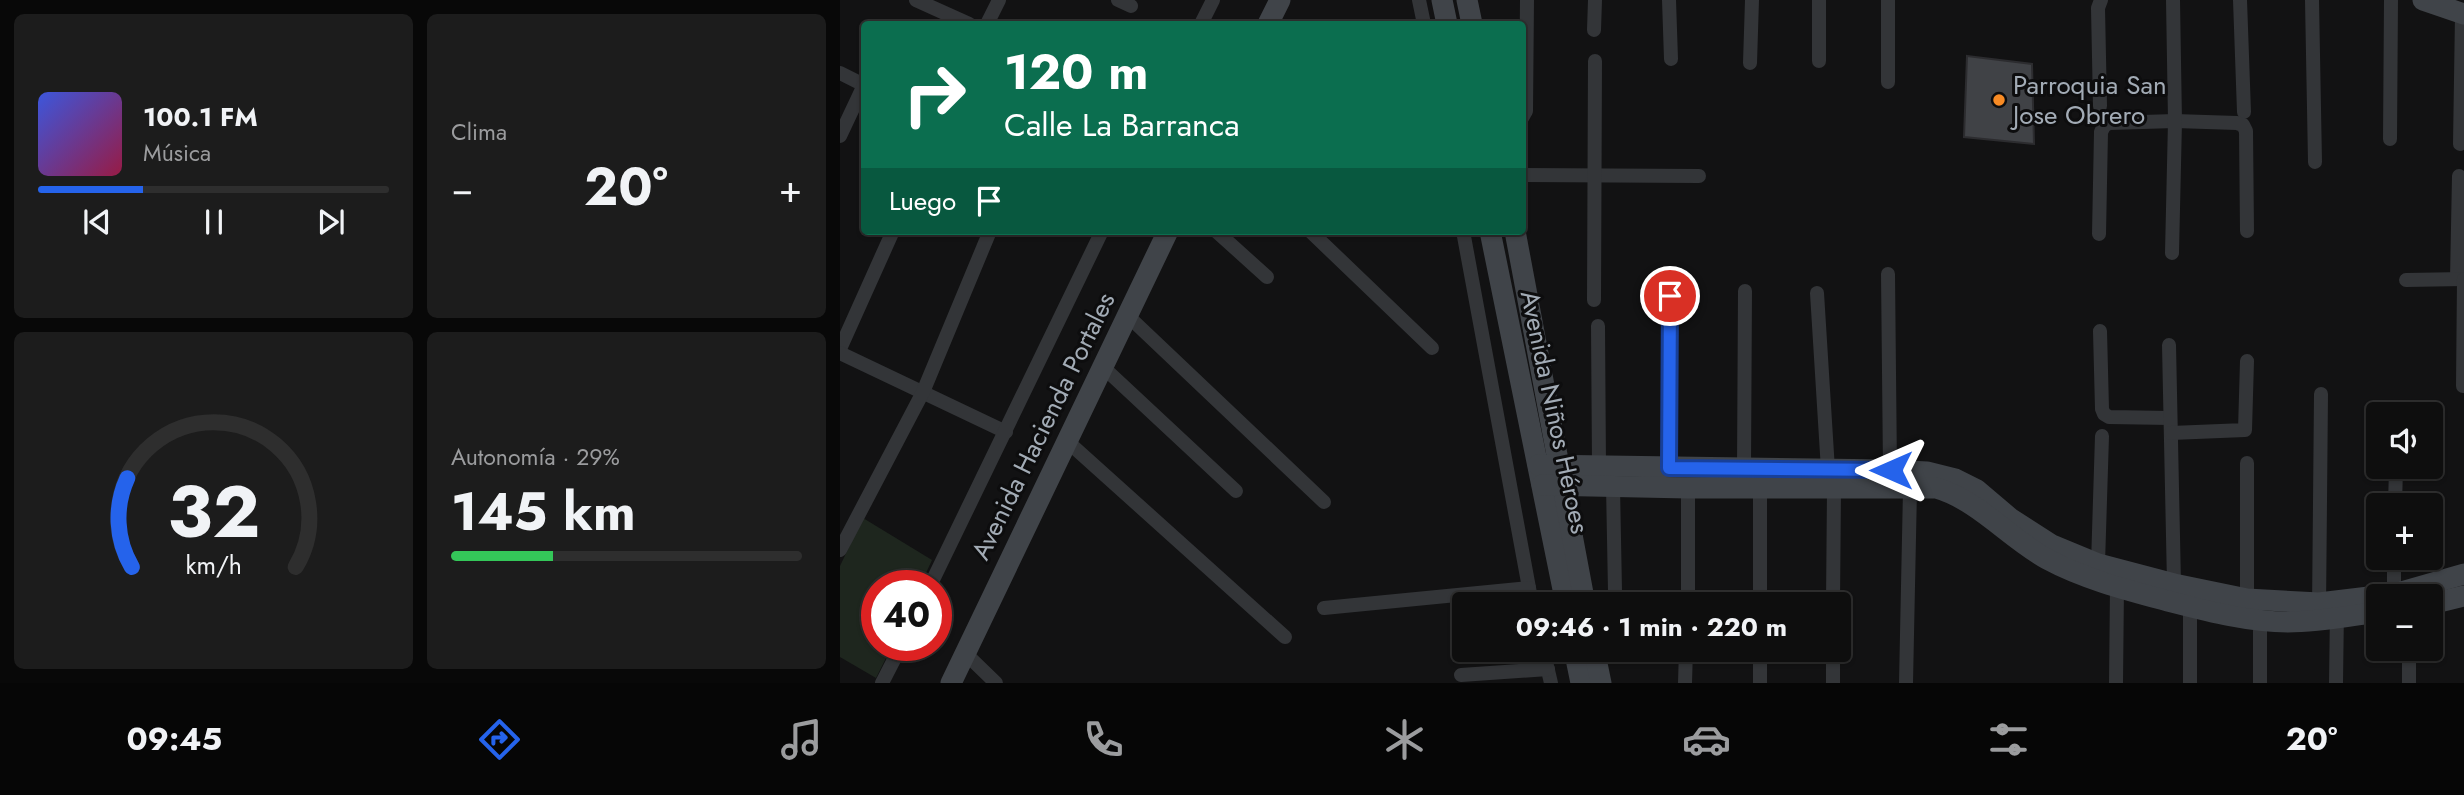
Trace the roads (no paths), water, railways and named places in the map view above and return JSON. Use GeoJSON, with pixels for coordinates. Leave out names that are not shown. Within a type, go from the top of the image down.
{"type":"FeatureCollection","features":[{"type":"Feature","properties":{"kind":"street"},"geometry":{"type":"LineString","coordinates":[[916,0],[962,21]]}},
{"type":"Feature","properties":{"kind":"street"},"geometry":{"type":"LineString","coordinates":[[989,21],[999,0]]}},
{"type":"Feature","properties":{"kind":"street"},"geometry":{"type":"LineString","coordinates":[[1202,21],[1213,0]]}},
{"type":"Feature","properties":{"kind":"street"},"geometry":{"type":"LineString","coordinates":[[1270,21],[1280,0]]}},
{"type":"Feature","properties":{"kind":"street"},"geometry":{"type":"LineString","coordinates":[[1419,0],[1423,21]]}},
{"type":"Feature","properties":{"kind":"street"},"geometry":{"type":"LineString","coordinates":[[1442,0],[1446,21]]}},
{"type":"Feature","properties":{"kind":"street"},"geometry":{"type":"LineString","coordinates":[[1467,0],[1471,21]]}},
{"type":"Feature","properties":{"kind":"street"},"geometry":{"type":"LineString","coordinates":[[1526,111],[1527,0]]}},
{"type":"Feature","properties":{"kind":"street"},"geometry":{"type":"LineString","coordinates":[[1594,30],[1595,0]]}},
{"type":"Feature","properties":{"kind":"street"},"geometry":{"type":"LineString","coordinates":[[1669,0],[1671,59]]}},
{"type":"Feature","properties":{"kind":"street"},"geometry":{"type":"LineString","coordinates":[[1750,63],[1752,0]]}},
{"type":"Feature","properties":{"kind":"street"},"geometry":{"type":"LineString","coordinates":[[1819,0],[1819,61]]}},
{"type":"Feature","properties":{"kind":"street"},"geometry":{"type":"LineString","coordinates":[[1888,0],[1888,82]]}},
{"type":"Feature","properties":{"kind":"street"},"geometry":{"type":"LineString","coordinates":[[2100,106],[2098,8],[2101,0]]}},
{"type":"Feature","properties":{"kind":"street"},"geometry":{"type":"LineString","coordinates":[[2172,253],[2175,121],[2173,0]]}},
{"type":"Feature","properties":{"kind":"street"},"geometry":{"type":"LineString","coordinates":[[2241,0],[2247,231]]}},
{"type":"Feature","properties":{"kind":"street"},"geometry":{"type":"LineString","coordinates":[[2312,0],[2315,162]]}},
{"type":"Feature","properties":{"kind":"street"},"geometry":{"type":"LineString","coordinates":[[2390,139],[2391,0]]}},
{"type":"Feature","properties":{"kind":"street"},"geometry":{"type":"LineString","coordinates":[[2423,0],[2463,14],[2460,144]]}},
{"type":"Feature","properties":{"kind":"street"},"geometry":{"type":"LineString","coordinates":[[1594,300],[1595,61]]}},
{"type":"Feature","properties":{"kind":"street"},"geometry":{"type":"LineString","coordinates":[[840,73],[861,84]]}},
{"type":"Feature","properties":{"kind":"street"},"geometry":{"type":"LineString","coordinates":[[840,136],[861,91]]}},
{"type":"Feature","properties":{"kind":"street"},"geometry":{"type":"LineString","coordinates":[[2099,234],[2101,132],[2104,126],[2109,123],[2175,121],[2237,123],[2244,119]]}},
{"type":"Feature","properties":{"kind":"street"},"geometry":{"type":"LineString","coordinates":[[1526,175],[1699,176]]}},
{"type":"Feature","properties":{"kind":"street"},"geometry":{"type":"LineString","coordinates":[[2459,176],[2463,386]]}},
{"type":"Feature","properties":{"kind":"street"},"geometry":{"type":"LineString","coordinates":[[891,235],[840,351],[1006,432]]}},
{"type":"Feature","properties":{"kind":"street"},"geometry":{"type":"LineString","coordinates":[[840,551],[923,392],[988,235]]}},
{"type":"Feature","properties":{"kind":"street"},"geometry":{"type":"LineString","coordinates":[[938,570],[1100,235]]}},
{"type":"Feature","properties":{"kind":"street","name":"Avenida Hacienda Portales"},"geometry":{"type":"LineString","coordinates":[[951,683],[1166,235]]}},
{"type":"Feature","properties":{"kind":"street"},"geometry":{"type":"LineString","coordinates":[[1220,235],[1267,277]]}},
{"type":"Feature","properties":{"kind":"street"},"geometry":{"type":"LineString","coordinates":[[1314,235],[1432,348]]}},
{"type":"Feature","properties":{"kind":"street"},"geometry":{"type":"LineString","coordinates":[[1464,235],[1530,592]]}},
{"type":"Feature","properties":{"kind":"street","name":"Avenida Niños Héroes"},"geometry":{"type":"LineString","coordinates":[[1491,235],[1582,592]]}},
{"type":"Feature","properties":{"kind":"street","name":"Avenida Niños Héroes"},"geometry":{"type":"LineString","coordinates":[[1516,235],[1565,592]]}},
{"type":"Feature","properties":{"kind":"street"},"geometry":{"type":"LineString","coordinates":[[1888,274],[1891,470]]}},
{"type":"Feature","properties":{"kind":"street"},"geometry":{"type":"LineString","coordinates":[[2406,280],[2462,279]]}},
{"type":"Feature","properties":{"kind":"street"},"geometry":{"type":"LineString","coordinates":[[1744,467],[1745,291]]}},
{"type":"Feature","properties":{"kind":"street"},"geometry":{"type":"LineString","coordinates":[[1817,293],[1831,479],[1833,592]]}},
{"type":"Feature","properties":{"kind":"street"},"geometry":{"type":"LineString","coordinates":[[1669,468],[1670,296]]}},
{"type":"Feature","properties":{"kind":"street"},"geometry":{"type":"LineString","coordinates":[[1128,316],[1324,502]]}},
{"type":"Feature","properties":{"kind":"street"},"geometry":{"type":"LineString","coordinates":[[1598,326],[1599,466]]}},
{"type":"Feature","properties":{"kind":"street"},"geometry":{"type":"LineString","coordinates":[[2100,331],[2104,414],[2170,418]]}},
{"type":"Feature","properties":{"kind":"street"},"geometry":{"type":"LineString","coordinates":[[2169,345],[2174,584]]}},
{"type":"Feature","properties":{"kind":"street"},"geometry":{"type":"LineString","coordinates":[[2171,433],[2245,430],[2247,361]]}},
{"type":"Feature","properties":{"kind":"street"},"geometry":{"type":"LineString","coordinates":[[1103,367],[1236,491]]}},
{"type":"Feature","properties":{"kind":"street"},"geometry":{"type":"LineString","coordinates":[[2321,394],[2328,610],[2336,683]]}},
{"type":"Feature","properties":{"kind":"street"},"geometry":{"type":"LineString","coordinates":[[2098,564],[2102,436]]}},
{"type":"Feature","properties":{"kind":"street"},"geometry":{"type":"LineString","coordinates":[[1067,441],[1284,637]]}},
{"type":"Feature","properties":{"kind":"street"},"geometry":{"type":"LineString","coordinates":[[2247,463],[2247,599]]}},
{"type":"Feature","properties":{"kind":"street"},"geometry":{"type":"LineString","coordinates":[[1550,475],[1599,466],[1744,467],[1910,489],[1936,488],[1952,493],[2047,559],[2117,587],[2260,621],[2290,622],[2366,601]]}},
{"type":"Feature","properties":{"kind":"street"},"geometry":{"type":"LineString","coordinates":[[1550,475],[1613,486],[1760,489],[1891,470],[1927,472],[1955,479],[1977,490],[2010,518],[2052,545],[2098,564],[2247,599],[2328,610],[2366,612]]}},
{"type":"Feature","properties":{"kind":"street"},"geometry":{"type":"LineString","coordinates":[[1613,486],[1615,590]]}},
{"type":"Feature","properties":{"kind":"street"},"geometry":{"type":"LineString","coordinates":[[1688,488],[1688,592]]}},
{"type":"Feature","properties":{"kind":"street"},"geometry":{"type":"LineString","coordinates":[[1760,489],[1760,592]]}},
{"type":"Feature","properties":{"kind":"street"},"geometry":{"type":"LineString","coordinates":[[1906,683],[1910,489]]}},
{"type":"Feature","properties":{"kind":"street"},"geometry":{"type":"LineString","coordinates":[[2429,584],[2464,574]]}},
{"type":"Feature","properties":{"kind":"street"},"geometry":{"type":"LineString","coordinates":[[2116,683],[2117,587]]}},
{"type":"Feature","properties":{"kind":"street"},"geometry":{"type":"LineString","coordinates":[[1324,608],[1529,588]]}},
{"type":"Feature","properties":{"kind":"street"},"geometry":{"type":"LineString","coordinates":[[2443,601],[2464,596]]}},
{"type":"Feature","properties":{"kind":"street"},"geometry":{"type":"LineString","coordinates":[[2190,606],[2190,683]]}},
{"type":"Feature","properties":{"kind":"street"},"geometry":{"type":"LineString","coordinates":[[2260,621],[2260,683]]}},
{"type":"Feature","properties":{"kind":"street"},"geometry":{"type":"LineString","coordinates":[[965,653],[996,683]]}},
{"type":"Feature","properties":{"kind":"street"},"geometry":{"type":"LineString","coordinates":[[883,683],[894,661]]}},
{"type":"Feature","properties":{"kind":"street"},"geometry":{"type":"LineString","coordinates":[[2409,661],[2409,683]]}},
{"type":"Feature","properties":{"kind":"street"},"geometry":{"type":"LineString","coordinates":[[1577,662],[1581,683]]}},
{"type":"Feature","properties":{"kind":"street"},"geometry":{"type":"LineString","coordinates":[[1597,662],[1601,683]]}},
{"type":"Feature","properties":{"kind":"street"},"geometry":{"type":"LineString","coordinates":[[1685,683],[1686,662]]}},
{"type":"Feature","properties":{"kind":"street"},"geometry":{"type":"LineString","coordinates":[[1760,662],[1760,683]]}},
{"type":"Feature","properties":{"kind":"street"},"geometry":{"type":"LineString","coordinates":[[1833,662],[1833,683]]}},
{"type":"Feature","properties":{"kind":"street"},"geometry":{"type":"LineString","coordinates":[[1461,674],[1549,676]]}},
{"type":"Feature","properties":{"kind":"place","name":"Parroquia San Jose Obrero"},"geometry":{"type":"Point","coordinates":[1999,100]}}]}
